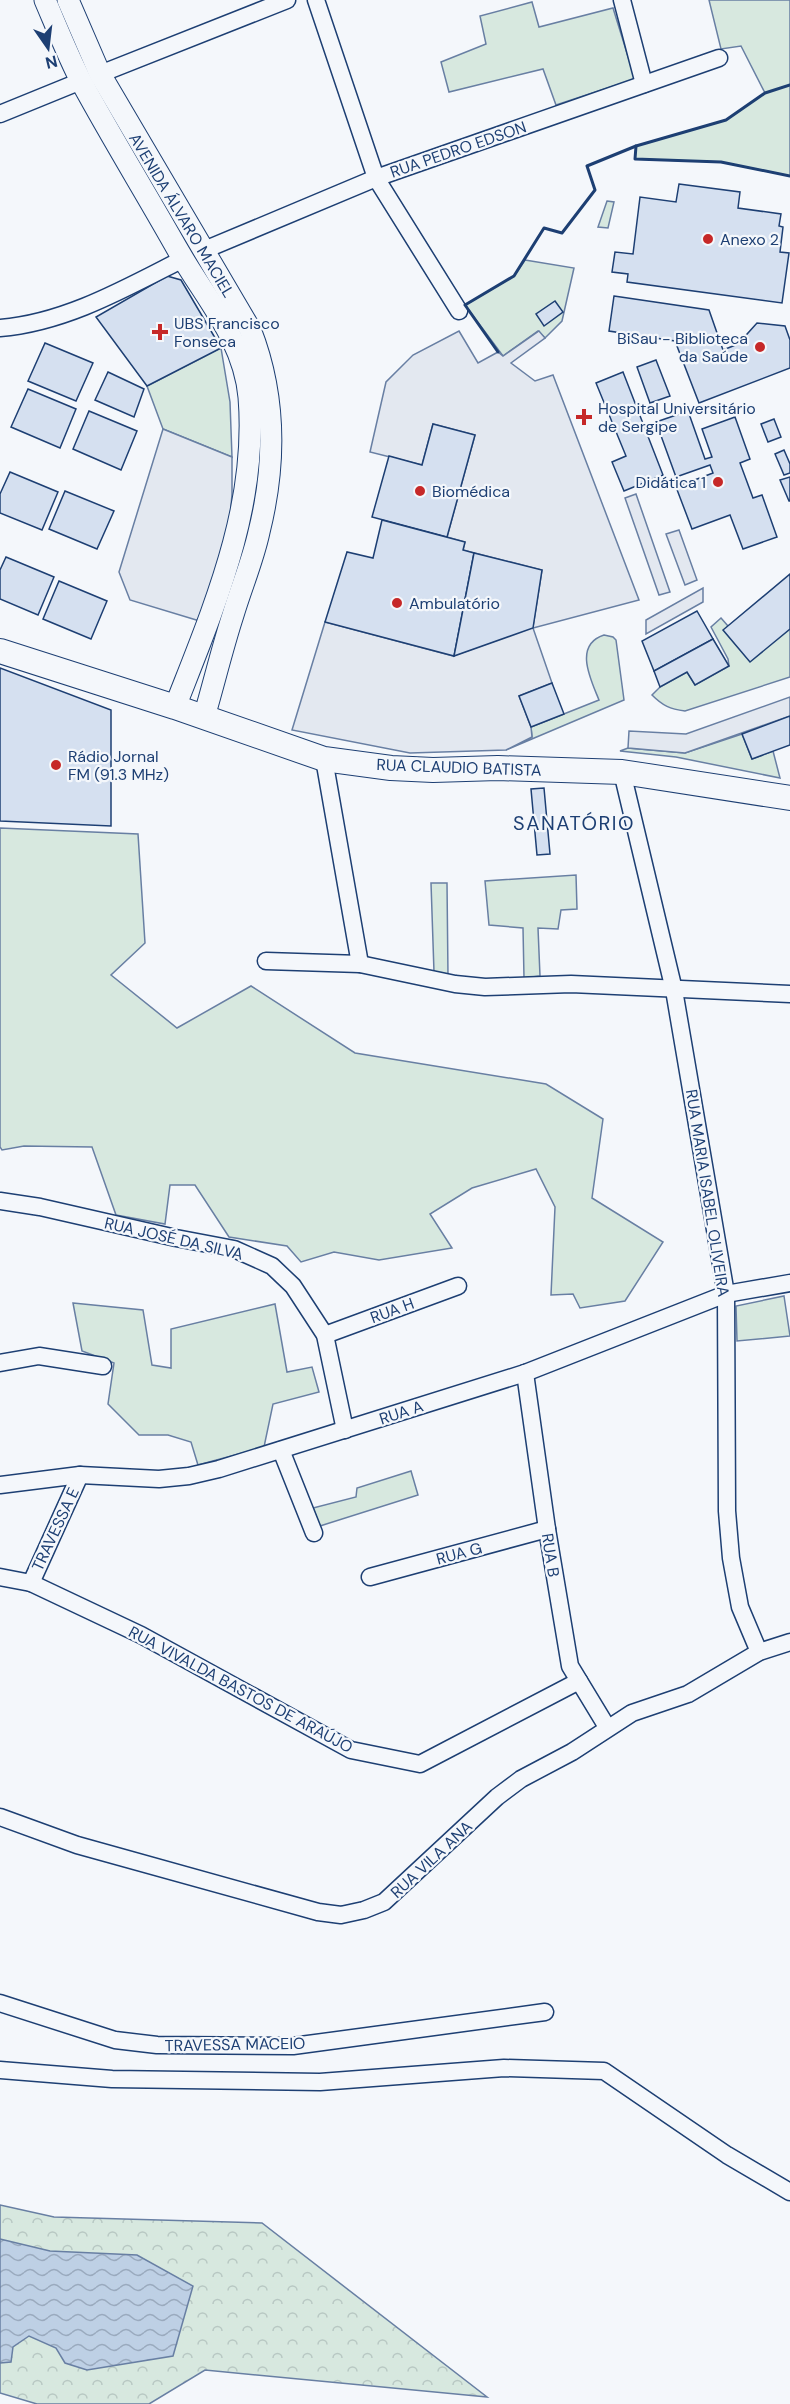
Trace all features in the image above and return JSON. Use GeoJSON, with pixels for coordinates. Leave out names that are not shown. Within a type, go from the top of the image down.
{"type":"FeatureCollection","features":[{"type":"Feature","properties":{"kind":"main road","name":"RUA CLAUDIO BATISTA"},"geometry":{"type":"LineString","coordinates":[[0,651],[175,707],[324,759],[391,768],[434,770],[498,768],[622,772],[790,798]]}},
{"type":"Feature","properties":{"kind":"street","name":"AVENIDA ÁLVARO MACIEL"},"geometry":{"type":"LineString","coordinates":[[45,0],[57,29],[91,77],[193,255],[218,293],[250,329],[261,359],[269,406],[270,475],[259,534],[204,717]]}},
{"type":"Feature","properties":{"kind":"street","name":"AVENIDA ÁLVARO MACIEL"},"geometry":{"type":"LineString","coordinates":[[68,0],[78,22],[91,77]]}},
{"type":"Feature","properties":{"kind":"street"},"geometry":{"type":"LineString","coordinates":[[0,114],[287,0]]}},
{"type":"Feature","properties":{"kind":"street"},"geometry":{"type":"LineString","coordinates":[[316,0],[376,178],[459,311]]}},
{"type":"Feature","properties":{"kind":"street"},"geometry":{"type":"LineString","coordinates":[[622,0],[644,84]]}},
{"type":"Feature","properties":{"kind":"street"},"geometry":{"type":"LineString","coordinates":[[57,29],[78,22]]}},
{"type":"Feature","properties":{"kind":"street","name":"RUA PEDRO EDSON"},"geometry":{"type":"LineString","coordinates":[[0,328],[24,326],[47,320],[128,287],[193,255],[376,178],[719,58]]}},
{"type":"Feature","properties":{"kind":"street","name":"AVENIDA ÁLVARO MACIEL"},"geometry":{"type":"LineString","coordinates":[[175,707],[229,563],[237,535],[246,484],[249,396],[246,379],[218,293]]}},
{"type":"Feature","properties":{"kind":"street"},"geometry":{"type":"LineString","coordinates":[[324,759],[360,964]]}},
{"type":"Feature","properties":{"kind":"street","name":"RUA MARIA ISABEL OLIVEIRA"},"geometry":{"type":"LineString","coordinates":[[622,772],[674,990],[726,1294],[727,1511],[731,1558],[740,1607],[759,1652]]}},
{"type":"Feature","properties":{"kind":"street"},"geometry":{"type":"LineString","coordinates":[[266,961],[360,964],[469,986],[570,984],[790,994]]}},
{"type":"Feature","properties":{"kind":"street","name":"RUA JOSÉ DA SILVA"},"geometry":{"type":"LineString","coordinates":[[0,1201],[40,1207],[176,1239],[234,1250],[272,1266],[285,1278],[326,1335],[345,1430]]}},
{"type":"Feature","properties":{"kind":"street","name":"RUA A"},"geometry":{"type":"LineString","coordinates":[[0,1485],[80,1475],[159,1479],[189,1476],[281,1450],[525,1373],[726,1294],[790,1283]]}},
{"type":"Feature","properties":{"kind":"street","name":"RUA H"},"geometry":{"type":"LineString","coordinates":[[326,1335],[458,1286]]}},
{"type":"Feature","properties":{"kind":"street"},"geometry":{"type":"LineString","coordinates":[[0,1363],[39,1356],[103,1366]]}},
{"type":"Feature","properties":{"kind":"street","name":"RUA B"},"geometry":{"type":"LineString","coordinates":[[525,1373],[547,1529],[570,1666],[607,1727]]}},
{"type":"Feature","properties":{"kind":"street"},"geometry":{"type":"LineString","coordinates":[[281,1450],[314,1533]]}},
{"type":"Feature","properties":{"kind":"street","name":"TRAVESSA E"},"geometry":{"type":"LineString","coordinates":[[31,1583],[80,1475]]}},
{"type":"Feature","properties":{"kind":"street","name":"RUA G"},"geometry":{"type":"LineString","coordinates":[[370,1577],[547,1529]]}},
{"type":"Feature","properties":{"kind":"street","name":"RUA VIVALDA BASTOS DE ARAÚJO"},"geometry":{"type":"LineString","coordinates":[[0,1577],[31,1583],[205,1668],[351,1750],[420,1764],[579,1681]]}},
{"type":"Feature","properties":{"kind":"street","name":"RUA VILA ANA"},"geometry":{"type":"LineString","coordinates":[[0,1817],[77,1845],[318,1912],[341,1916],[364,1910],[391,1897],[497,1797],[521,1779],[572,1752],[607,1727],[632,1713],[688,1694],[759,1652],[790,1642]]}},
{"type":"Feature","properties":{"kind":"street","name":"TRAVESSA MACEIO"},"geometry":{"type":"LineString","coordinates":[[0,2004],[115,2040],[157,2045],[293,2046],[545,2012]]}},
{"type":"Feature","properties":{"kind":"street"},"geometry":{"type":"LineString","coordinates":[[0,2070],[112,2079],[320,2082],[504,2068],[604,2071],[727,2156],[790,2192]]}},
{"type":"Feature","properties":{"kind":"green space"},"geometry":{"type":"Polygon","coordinates":[[[709,0],[790,0],[790,176],[721,162],[635,159],[636,146],[726,120],[765,93],[741,46],[721,49],[709,0]]]}},
{"type":"Feature","properties":{"kind":"green space"},"geometry":{"type":"Polygon","coordinates":[[[532,2],[539,27],[613,8],[635,79],[556,105],[543,69],[449,92],[441,62],[486,44],[480,16],[532,2]]]}},
{"type":"Feature","properties":{"kind":"green space"},"geometry":{"type":"Polygon","coordinates":[[[607,201],[614,202],[608,228],[598,227],[607,201]]]}},
{"type":"Feature","properties":{"kind":"green space"},"geometry":{"type":"Polygon","coordinates":[[[525,260],[574,268],[562,321],[545,338],[538,331],[503,356],[465,305],[514,276],[525,260]]]}},
{"type":"Feature","properties":{"kind":"green space"},"geometry":{"type":"Polygon","coordinates":[[[221,348],[230,402],[232,457],[163,429],[147,386],[221,348]]]}},
{"type":"Feature","properties":{"kind":"green space"},"geometry":{"type":"Polygon","coordinates":[[[721,618],[728,626],[790,629],[790,677],[685,711],[671,708],[660,702],[652,695],[660,687],[687,672],[695,685],[729,666],[728,659],[711,627],[721,618]]]}},
{"type":"Feature","properties":{"kind":"green space"},"geometry":{"type":"Polygon","coordinates":[[[604,635],[616,640],[624,700],[506,750],[532,737],[531,727],[599,700],[589,673],[587,655],[589,647],[604,635]]]}},
{"type":"Feature","properties":{"kind":"green space"},"geometry":{"type":"Polygon","coordinates":[[[742,734],[752,759],[773,751],[780,778],[676,757],[620,751],[628,748],[685,753],[742,734]]]}},
{"type":"Feature","properties":{"kind":"green space"},"geometry":{"type":"Polygon","coordinates":[[[0,828],[138,834],[145,943],[111,975],[177,1028],[251,986],[355,1053],[546,1084],[603,1119],[592,1198],[663,1242],[625,1301],[580,1308],[573,1294],[551,1295],[555,1207],[536,1169],[472,1188],[430,1214],[452,1248],[379,1260],[334,1252],[301,1262],[287,1246],[229,1237],[195,1185],[170,1185],[165,1224],[116,1215],[92,1147],[24,1146],[2,1150],[0,1147],[0,828]]]}},
{"type":"Feature","properties":{"kind":"green space"},"geometry":{"type":"Polygon","coordinates":[[[576,875],[577,909],[561,910],[558,929],[538,928],[540,976],[524,978],[523,928],[489,925],[485,881],[576,875]]]}},
{"type":"Feature","properties":{"kind":"green space"},"geometry":{"type":"Polygon","coordinates":[[[431,883],[447,883],[448,976],[434,972],[431,883]]]}},
{"type":"Feature","properties":{"kind":"green space"},"geometry":{"type":"Polygon","coordinates":[[[784,1296],[790,1336],[737,1341],[736,1306],[784,1296]]]}},
{"type":"Feature","properties":{"kind":"green space"},"geometry":{"type":"Polygon","coordinates":[[[73,1303],[143,1310],[152,1365],[171,1368],[171,1329],[275,1304],[287,1372],[312,1367],[319,1392],[273,1404],[264,1447],[198,1465],[191,1442],[168,1435],[139,1435],[108,1404],[114,1363],[82,1351],[73,1303]]]}},
{"type":"Feature","properties":{"kind":"green space"},"geometry":{"type":"Polygon","coordinates":[[[411,1471],[418,1495],[320,1526],[313,1508],[356,1497],[357,1488],[411,1471]]]}},
{"type":"Feature","properties":{"kind":"green space"},"geometry":{"type":"Polygon","coordinates":[[[0,2205],[54,2217],[262,2223],[487,2397],[205,2370],[149,2404],[37,2404],[0,2393],[0,2205]]]}},
{"type":"Feature","properties":{"kind":"shaded area"},"geometry":{"type":"Polygon","coordinates":[[[459,331],[478,363],[498,352],[503,356],[539,331],[545,338],[511,363],[535,381],[553,375],[639,600],[533,628],[552,683],[519,696],[531,727],[532,737],[506,750],[410,753],[292,730],[325,622],[453,656],[533,627],[542,570],[463,550],[465,542],[447,537],[475,435],[433,424],[422,465],[370,452],[386,382],[413,355],[459,331]]]}},
{"type":"Feature","properties":{"kind":"shaded area"},"geometry":{"type":"Polygon","coordinates":[[[163,429],[232,457],[229,531],[203,622],[130,600],[119,572],[163,429]]]}},
{"type":"Feature","properties":{"kind":"shaded area"},"geometry":{"type":"Polygon","coordinates":[[[636,494],[670,592],[659,595],[625,498],[636,494]]]}},
{"type":"Feature","properties":{"kind":"shaded area"},"geometry":{"type":"Polygon","coordinates":[[[679,530],[697,580],[685,585],[666,534],[679,530]]]}},
{"type":"Feature","properties":{"kind":"shaded area"},"geometry":{"type":"Polygon","coordinates":[[[703,588],[703,602],[646,634],[646,620],[703,588]]]}},
{"type":"Feature","properties":{"kind":"shaded area"},"geometry":{"type":"Polygon","coordinates":[[[790,697],[790,716],[685,753],[628,748],[629,731],[686,734],[790,697]]]}},
{"type":"Feature","properties":{"kind":"water"},"geometry":{"type":"Polygon","coordinates":[[[0,2239],[50,2251],[137,2255],[193,2286],[173,2356],[87,2370],[65,2363],[56,2348],[29,2336],[13,2347],[11,2362],[0,2363],[0,2239]]]}},
{"type":"Feature","properties":{"kind":"building","name":"Anexo 2"},"geometry":{"type":"Polygon","coordinates":[[[679,184],[740,192],[738,208],[781,214],[779,226],[783,227],[780,252],[789,253],[782,303],[627,282],[628,274],[612,272],[615,252],[633,254],[640,197],[676,202],[679,184]]]}},
{"type":"Feature","properties":{"kind":"building","name":"UBS Francisco Fonseca"},"geometry":{"type":"Polygon","coordinates":[[[167,276],[181,280],[221,348],[147,386],[96,317],[167,276]]]}},
{"type":"Feature","properties":{"kind":"building","name":"BiSau - Biblioteca da Saúde"},"geometry":{"type":"Polygon","coordinates":[[[614,296],[709,310],[723,350],[738,344],[757,323],[785,326],[790,340],[790,368],[699,403],[675,341],[609,331],[614,296]]]}},
{"type":"Feature","properties":{"kind":"building"},"geometry":{"type":"Polygon","coordinates":[[[555,301],[563,312],[544,326],[536,314],[555,301]]]}},
{"type":"Feature","properties":{"kind":"building"},"geometry":{"type":"Polygon","coordinates":[[[45,343],[93,363],[76,401],[28,381],[45,343]]]}},
{"type":"Feature","properties":{"kind":"building"},"geometry":{"type":"Polygon","coordinates":[[[656,360],[670,396],[650,403],[637,367],[656,360]]]}},
{"type":"Feature","properties":{"kind":"building"},"geometry":{"type":"Polygon","coordinates":[[[108,372],[144,389],[134,417],[95,400],[108,372]]]}},
{"type":"Feature","properties":{"kind":"building"},"geometry":{"type":"Polygon","coordinates":[[[623,372],[663,475],[624,491],[612,462],[626,456],[596,383],[623,372]]]}},
{"type":"Feature","properties":{"kind":"building"},"geometry":{"type":"Polygon","coordinates":[[[28,389],[76,409],[60,448],[11,427],[28,389]]]}},
{"type":"Feature","properties":{"kind":"building"},"geometry":{"type":"Polygon","coordinates":[[[89,411],[137,431],[121,470],[73,449],[89,411]]]}},
{"type":"Feature","properties":{"kind":"building","name":"Didática 1"},"geometry":{"type":"Polygon","coordinates":[[[688,411],[705,459],[712,457],[702,429],[735,417],[750,459],[740,463],[753,498],[762,495],[777,537],[743,549],[730,515],[692,529],[676,487],[713,473],[710,465],[676,477],[656,422],[688,411]]]}},
{"type":"Feature","properties":{"kind":"building"},"geometry":{"type":"Polygon","coordinates":[[[774,419],[781,437],[768,442],[761,424],[774,419]]]}},
{"type":"Feature","properties":{"kind":"building","name":"Biomédica"},"geometry":{"type":"Polygon","coordinates":[[[433,424],[475,435],[447,537],[372,517],[389,456],[422,465],[433,424]]]}},
{"type":"Feature","properties":{"kind":"building"},"geometry":{"type":"Polygon","coordinates":[[[784,450],[790,464],[790,473],[784,475],[775,454],[784,450]]]}},
{"type":"Feature","properties":{"kind":"building"},"geometry":{"type":"Polygon","coordinates":[[[10,472],[58,492],[42,530],[0,513],[0,494],[10,472]]]}},
{"type":"Feature","properties":{"kind":"building"},"geometry":{"type":"Polygon","coordinates":[[[790,477],[790,501],[789,501],[780,480],[790,477]]]}},
{"type":"Feature","properties":{"kind":"building"},"geometry":{"type":"Polygon","coordinates":[[[65,491],[114,511],[97,549],[49,529],[65,491]]]}},
{"type":"Feature","properties":{"kind":"building","name":"Ambulatório"},"geometry":{"type":"Polygon","coordinates":[[[382,520],[465,542],[463,550],[474,553],[454,656],[325,622],[347,552],[373,558],[382,520]]]}},
{"type":"Feature","properties":{"kind":"building"},"geometry":{"type":"Polygon","coordinates":[[[474,553],[542,570],[533,628],[454,656],[474,553]]]}},
{"type":"Feature","properties":{"kind":"building"},"geometry":{"type":"Polygon","coordinates":[[[6,557],[54,577],[38,615],[0,599],[0,570],[6,557]]]}},
{"type":"Feature","properties":{"kind":"building"},"geometry":{"type":"Polygon","coordinates":[[[790,574],[790,629],[750,662],[723,630],[790,574]]]}},
{"type":"Feature","properties":{"kind":"building"},"geometry":{"type":"Polygon","coordinates":[[[59,581],[107,601],[91,639],[43,619],[59,581]]]}},
{"type":"Feature","properties":{"kind":"building"},"geometry":{"type":"Polygon","coordinates":[[[697,611],[713,639],[654,671],[642,641],[697,611]]]}},
{"type":"Feature","properties":{"kind":"building"},"geometry":{"type":"Polygon","coordinates":[[[713,639],[729,666],[695,685],[687,672],[660,687],[654,671],[713,639]]]}},
{"type":"Feature","properties":{"kind":"building","name":"Rádio Jornal FM (91.3 MHz)"},"geometry":{"type":"Polygon","coordinates":[[[0,668],[111,710],[111,826],[0,821],[0,668]]]}},
{"type":"Feature","properties":{"kind":"building"},"geometry":{"type":"Polygon","coordinates":[[[552,683],[564,714],[531,727],[519,696],[552,683]]]}},
{"type":"Feature","properties":{"kind":"building"},"geometry":{"type":"Polygon","coordinates":[[[790,716],[790,745],[752,759],[742,734],[790,716]]]}},
{"type":"Feature","properties":{"kind":"building"},"geometry":{"type":"Polygon","coordinates":[[[544,788],[550,854],[537,855],[531,789],[544,788]]]}},
{"type":"Feature","properties":{"kind":"wall"},"geometry":{"type":"LineString","coordinates":[[498,352],[465,305],[514,276],[544,228],[562,233],[595,190],[587,166],[636,146],[726,120],[765,93],[790,85]]}},
{"type":"Feature","properties":{"kind":"wall"},"geometry":{"type":"LineString","coordinates":[[636,146],[635,159],[721,162],[790,176]]}},
{"type":"Feature","properties":{"kind":"place","name":"Anexo 2"},"geometry":{"type":"Point","coordinates":[708,239]}},
{"type":"Feature","properties":{"kind":"place","name":"UBS Francisco Fonseca"},"geometry":{"type":"Point","coordinates":[160,332]}},
{"type":"Feature","properties":{"kind":"place","name":"BiSau - Biblioteca da Saúde"},"geometry":{"type":"Point","coordinates":[760,347]}},
{"type":"Feature","properties":{"kind":"place","name":"Hospital Universitário de Sergipe"},"geometry":{"type":"Point","coordinates":[584,417]}},
{"type":"Feature","properties":{"kind":"place","name":"Didática 1"},"geometry":{"type":"Point","coordinates":[718,482]}},
{"type":"Feature","properties":{"kind":"place","name":"Biomédica"},"geometry":{"type":"Point","coordinates":[420,491]}},
{"type":"Feature","properties":{"kind":"place","name":"Ambulatório"},"geometry":{"type":"Point","coordinates":[397,603]}},
{"type":"Feature","properties":{"kind":"place","name":"Rádio Jornal FM (91.3 MHz)"},"geometry":{"type":"Point","coordinates":[56,765]}},
{"type":"Feature","properties":{"kind":"district","name":"SANATÓRIO"},"geometry":{"type":"Point","coordinates":[574,823]}}]}
